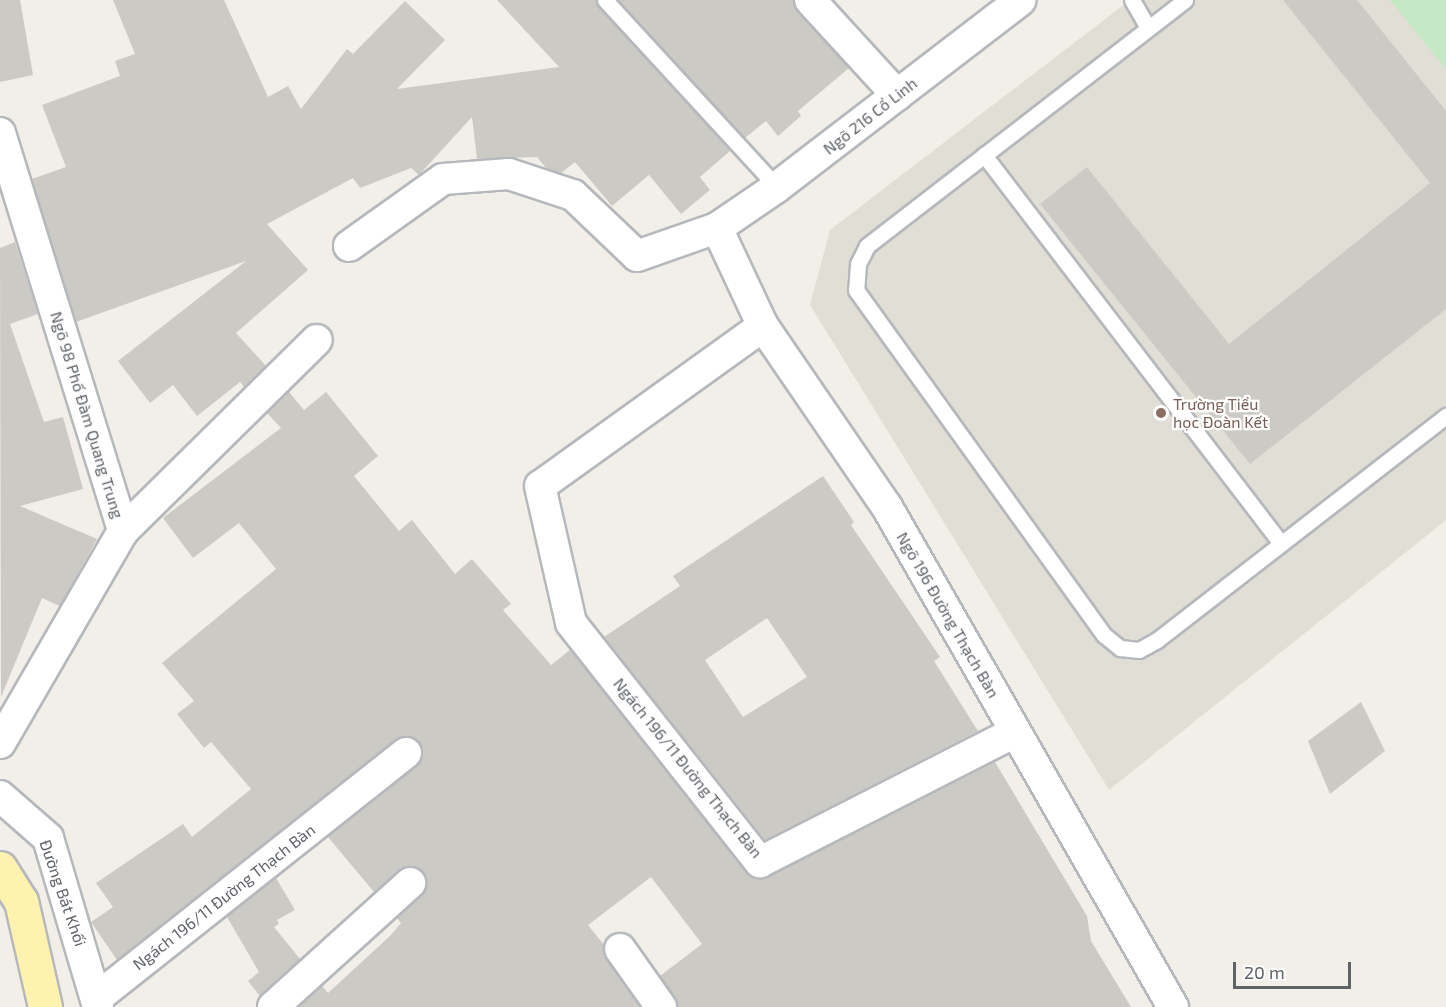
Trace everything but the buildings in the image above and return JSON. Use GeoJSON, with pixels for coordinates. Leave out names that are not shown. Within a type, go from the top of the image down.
{"type":"FeatureCollection","features":[{"type":"Feature","properties":{"kind":"main road"},"geometry":{"type":"LineString","coordinates":[[0,868],[21,901],[45,1007]]}},
{"type":"Feature","properties":{"kind":"street"},"geometry":{"type":"LineString","coordinates":[[810,0],[897,95]]}},
{"type":"Feature","properties":{"kind":"street","name":"Ngõ 216 Cổ Linh"},"geometry":{"type":"LineString","coordinates":[[349,246],[443,179],[509,174],[573,195],[637,256],[717,228],[777,187],[1021,0]]}},
{"type":"Feature","properties":{"kind":"street","name":"Ngõ 98 Phố Đàm Quang Trung"},"geometry":{"type":"LineString","coordinates":[[0,133],[123,531],[0,743]]}},
{"type":"Feature","properties":{"kind":"street","name":"Ngõ 196 Đường Thạch Bàn"},"geometry":{"type":"LineString","coordinates":[[717,228],[763,326],[887,507],[1173,1007]]}},
{"type":"Feature","properties":{"kind":"street","name":"Ngách 196/11 Đường Thạch Bàn"},"geometry":{"type":"LineString","coordinates":[[763,326],[540,486],[571,623],[760,862],[1014,732]]}},
{"type":"Feature","properties":{"kind":"street"},"geometry":{"type":"LineString","coordinates":[[123,531],[317,340]]}},
{"type":"Feature","properties":{"kind":"street","name":"Ngách 196/11 Đường Thạch Bàn"},"geometry":{"type":"LineString","coordinates":[[98,1002],[406,753]]}},
{"type":"Feature","properties":{"kind":"street","name":"Đường Bát Khối"},"geometry":{"type":"LineString","coordinates":[[0,796],[48,838],[98,1002]]}},
{"type":"Feature","properties":{"kind":"street"},"geometry":{"type":"LineString","coordinates":[[273,1007],[410,883]]}},
{"type":"Feature","properties":{"kind":"street"},"geometry":{"type":"LineString","coordinates":[[620,950],[661,1007]]}},
{"type":"Feature","properties":{"kind":"lane"},"geometry":{"type":"LineString","coordinates":[[605,0],[777,187]]}},
{"type":"Feature","properties":{"kind":"lane"},"geometry":{"type":"LineString","coordinates":[[1132,0],[1148,28]]}},
{"type":"Feature","properties":{"kind":"lane"},"geometry":{"type":"LineString","coordinates":[[1185,0],[867,246],[858,264],[856,290],[1104,635],[1120,648],[1139,650],[1446,416]]}},
{"type":"Feature","properties":{"kind":"lane"},"geometry":{"type":"LineString","coordinates":[[984,155],[1281,544]]}},
{"type":"Feature","properties":{"kind":"shaded area","name":"Trường Tiểu học Đoàn Kết"},"geometry":{"type":"Polygon","coordinates":[[[1130,0],[1446,0],[1446,520],[1109,790],[810,305],[830,230],[1130,0]]]}},
{"type":"Feature","properties":{"kind":"green space"},"geometry":{"type":"Polygon","coordinates":[[[1390,0],[1446,0],[1446,69],[1390,0]]]}},
{"type":"Feature","properties":{"kind":"place","name":"Trường Tiểu học Đoàn Kết"},"geometry":{"type":"Point","coordinates":[1161,413]}}]}
